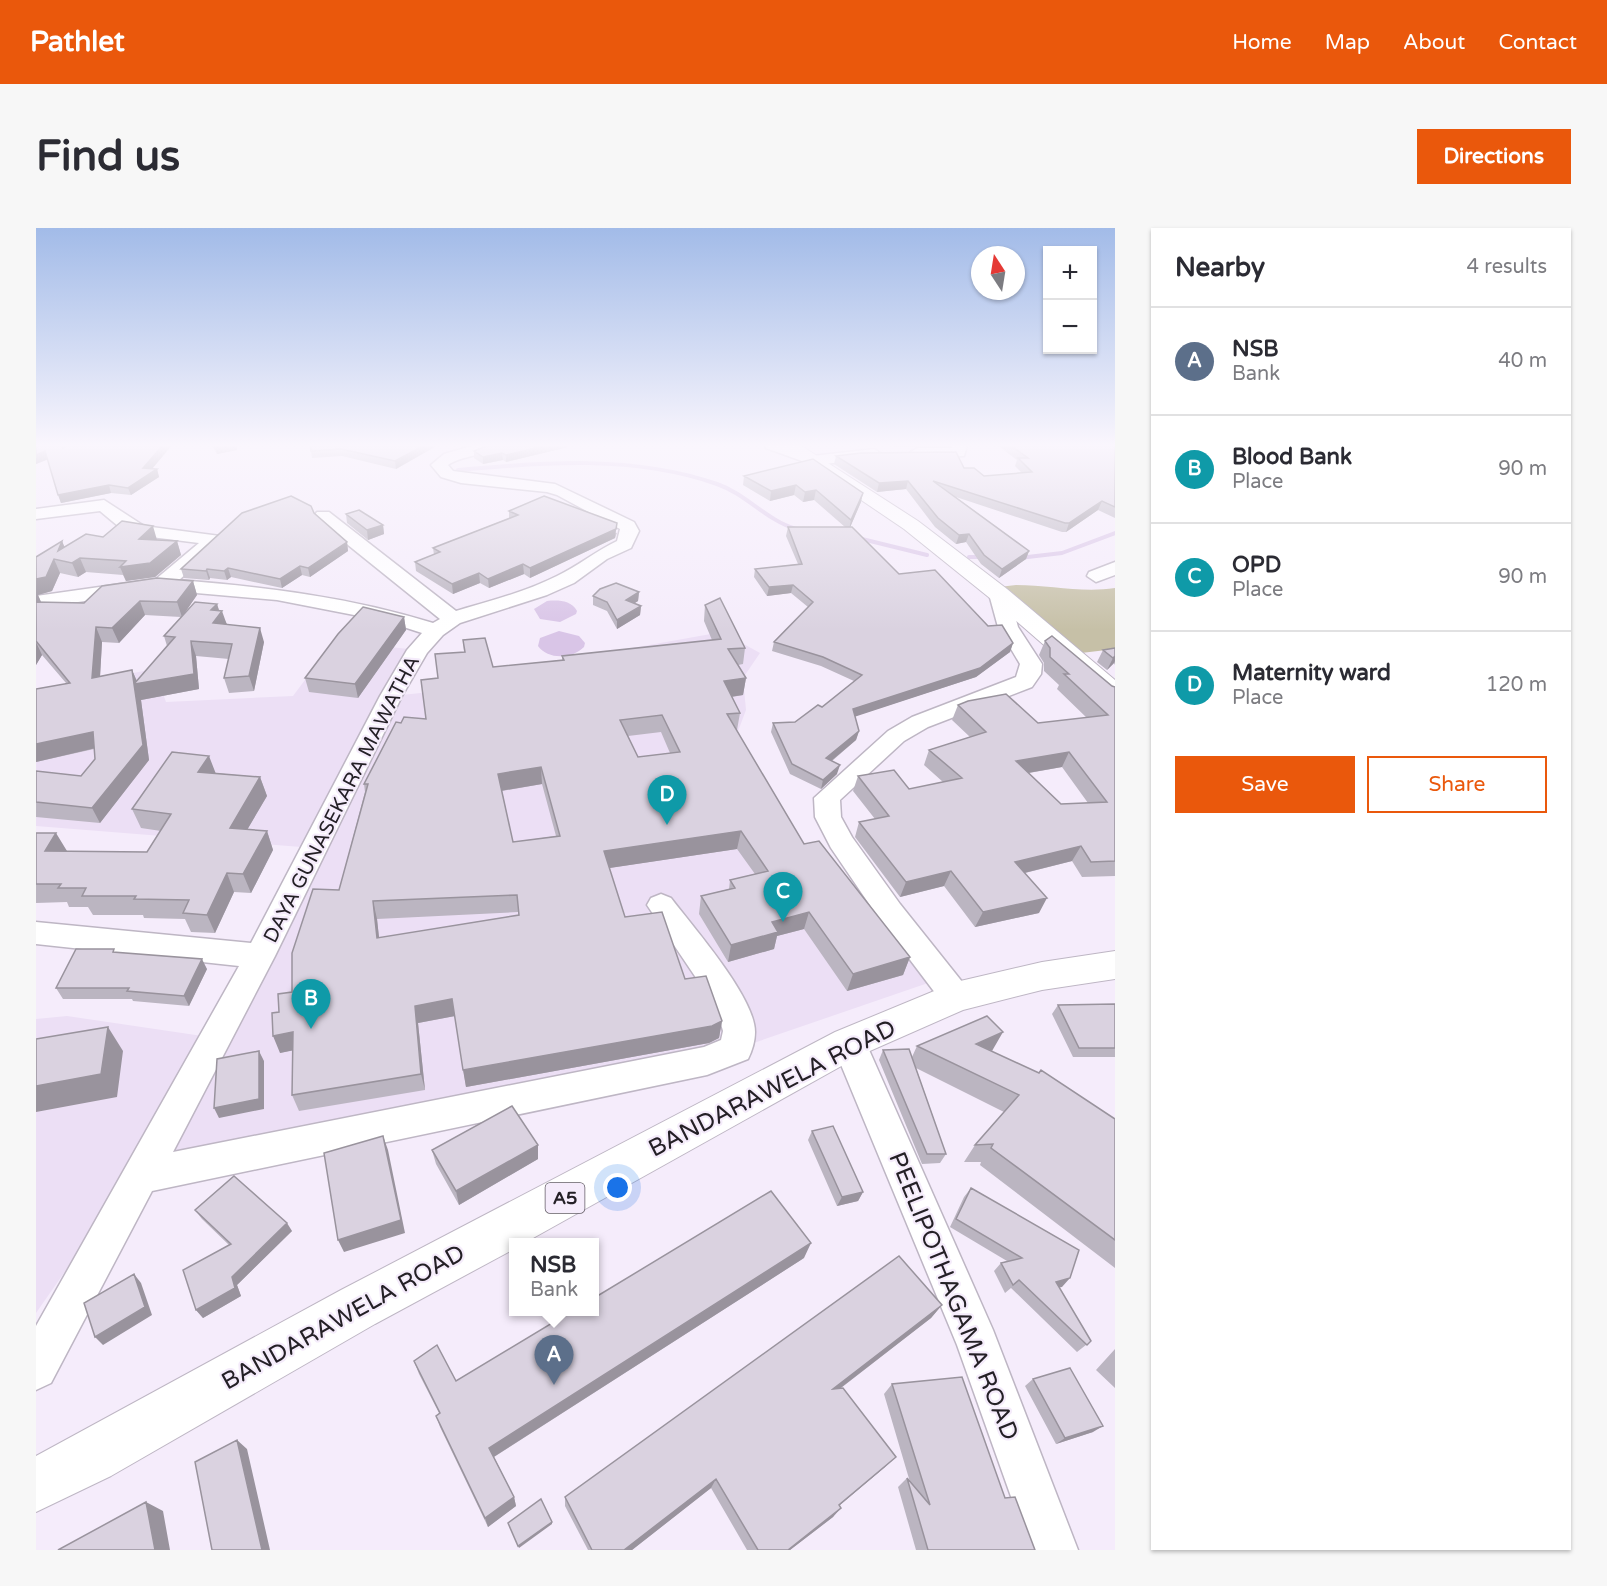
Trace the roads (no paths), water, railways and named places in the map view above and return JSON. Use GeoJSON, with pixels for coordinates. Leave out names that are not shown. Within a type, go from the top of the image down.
{"type":"FeatureCollection","features":[{"type":"Feature","properties":{"kind":"main road"},"geometry":{"type":"LineString","coordinates":[[883,507],[911,525],[999,594],[1115,693]]}},
{"type":"Feature","properties":{"kind":"main road","name":"BANDARAWELA ROAD"},"geometry":{"type":"LineString","coordinates":[[36,1485],[92,1457],[358,1307],[580,1190],[849,1043],[956,997],[1042,976],[1115,965]]}},
{"type":"Feature","properties":{"kind":"street"},"geometry":{"type":"LineString","coordinates":[[36,514],[91,507]]}},
{"type":"Feature","properties":{"kind":"street"},"geometry":{"type":"LineString","coordinates":[[106,507],[130,527],[141,531],[214,540],[162,585]]}},
{"type":"Feature","properties":{"kind":"street"},"geometry":{"type":"LineString","coordinates":[[36,602],[162,585],[277,594],[444,625],[567,579],[601,555],[624,544],[630,531],[628,526],[591,507]]}},
{"type":"Feature","properties":{"kind":"street"},"geometry":{"type":"LineString","coordinates":[[323,516],[444,625]]}},
{"type":"Feature","properties":{"kind":"street"},"geometry":{"type":"LineString","coordinates":[[1096,576],[1115,568]]}},
{"type":"Feature","properties":{"kind":"street"},"geometry":{"type":"LineString","coordinates":[[956,997],[890,912],[841,841],[828,817],[826,798],[896,736],[920,722],[1024,682],[1030,674],[1031,664],[1008,627],[999,594]]}},
{"type":"Feature","properties":{"kind":"street","name":"DAYA GUNASEKARA MAWATHA"},"geometry":{"type":"LineString","coordinates":[[36,1368],[144,1174],[260,956],[391,696],[418,650],[444,625]]}},
{"type":"Feature","properties":{"kind":"street"},"geometry":{"type":"LineString","coordinates":[[144,1174],[707,1061],[735,1049],[740,1031],[732,1005],[661,905]]}},
{"type":"Feature","properties":{"kind":"street"},"geometry":{"type":"LineString","coordinates":[[36,933],[260,956]]}},
{"type":"Feature","properties":{"kind":"street","name":"PEELIPOTHAGAMA ROAD"},"geometry":{"type":"LineString","coordinates":[[849,1043],[978,1345],[1054,1550]]}},
{"type":"Feature","properties":{"kind":"waterway"},"geometry":{"type":"LineString","coordinates":[[756,507],[775,520],[796,529]]}},
{"type":"Feature","properties":{"kind":"waterway"},"geometry":{"type":"LineString","coordinates":[[1019,558],[1062,553],[1115,533]]}},
{"type":"Feature","properties":{"kind":"waterway"},"geometry":{"type":"LineString","coordinates":[[858,538],[927,555]]}},
{"type":"Feature","properties":{"kind":"waterway"},"geometry":{"type":"LineString","coordinates":[[969,557],[984,557]]}},
{"type":"Feature","properties":{"kind":"place","name":"Maternity ward"},"geometry":{"type":"Point","coordinates":[667,825]}},
{"type":"Feature","properties":{"kind":"place","name":"OPD"},"geometry":{"type":"Point","coordinates":[783,922]}},
{"type":"Feature","properties":{"kind":"place","name":"Blood Bank"},"geometry":{"type":"Point","coordinates":[311,1029]}},
{"type":"Feature","properties":{"kind":"place","name":"NSB"},"geometry":{"type":"Point","coordinates":[554,1385]}}]}
